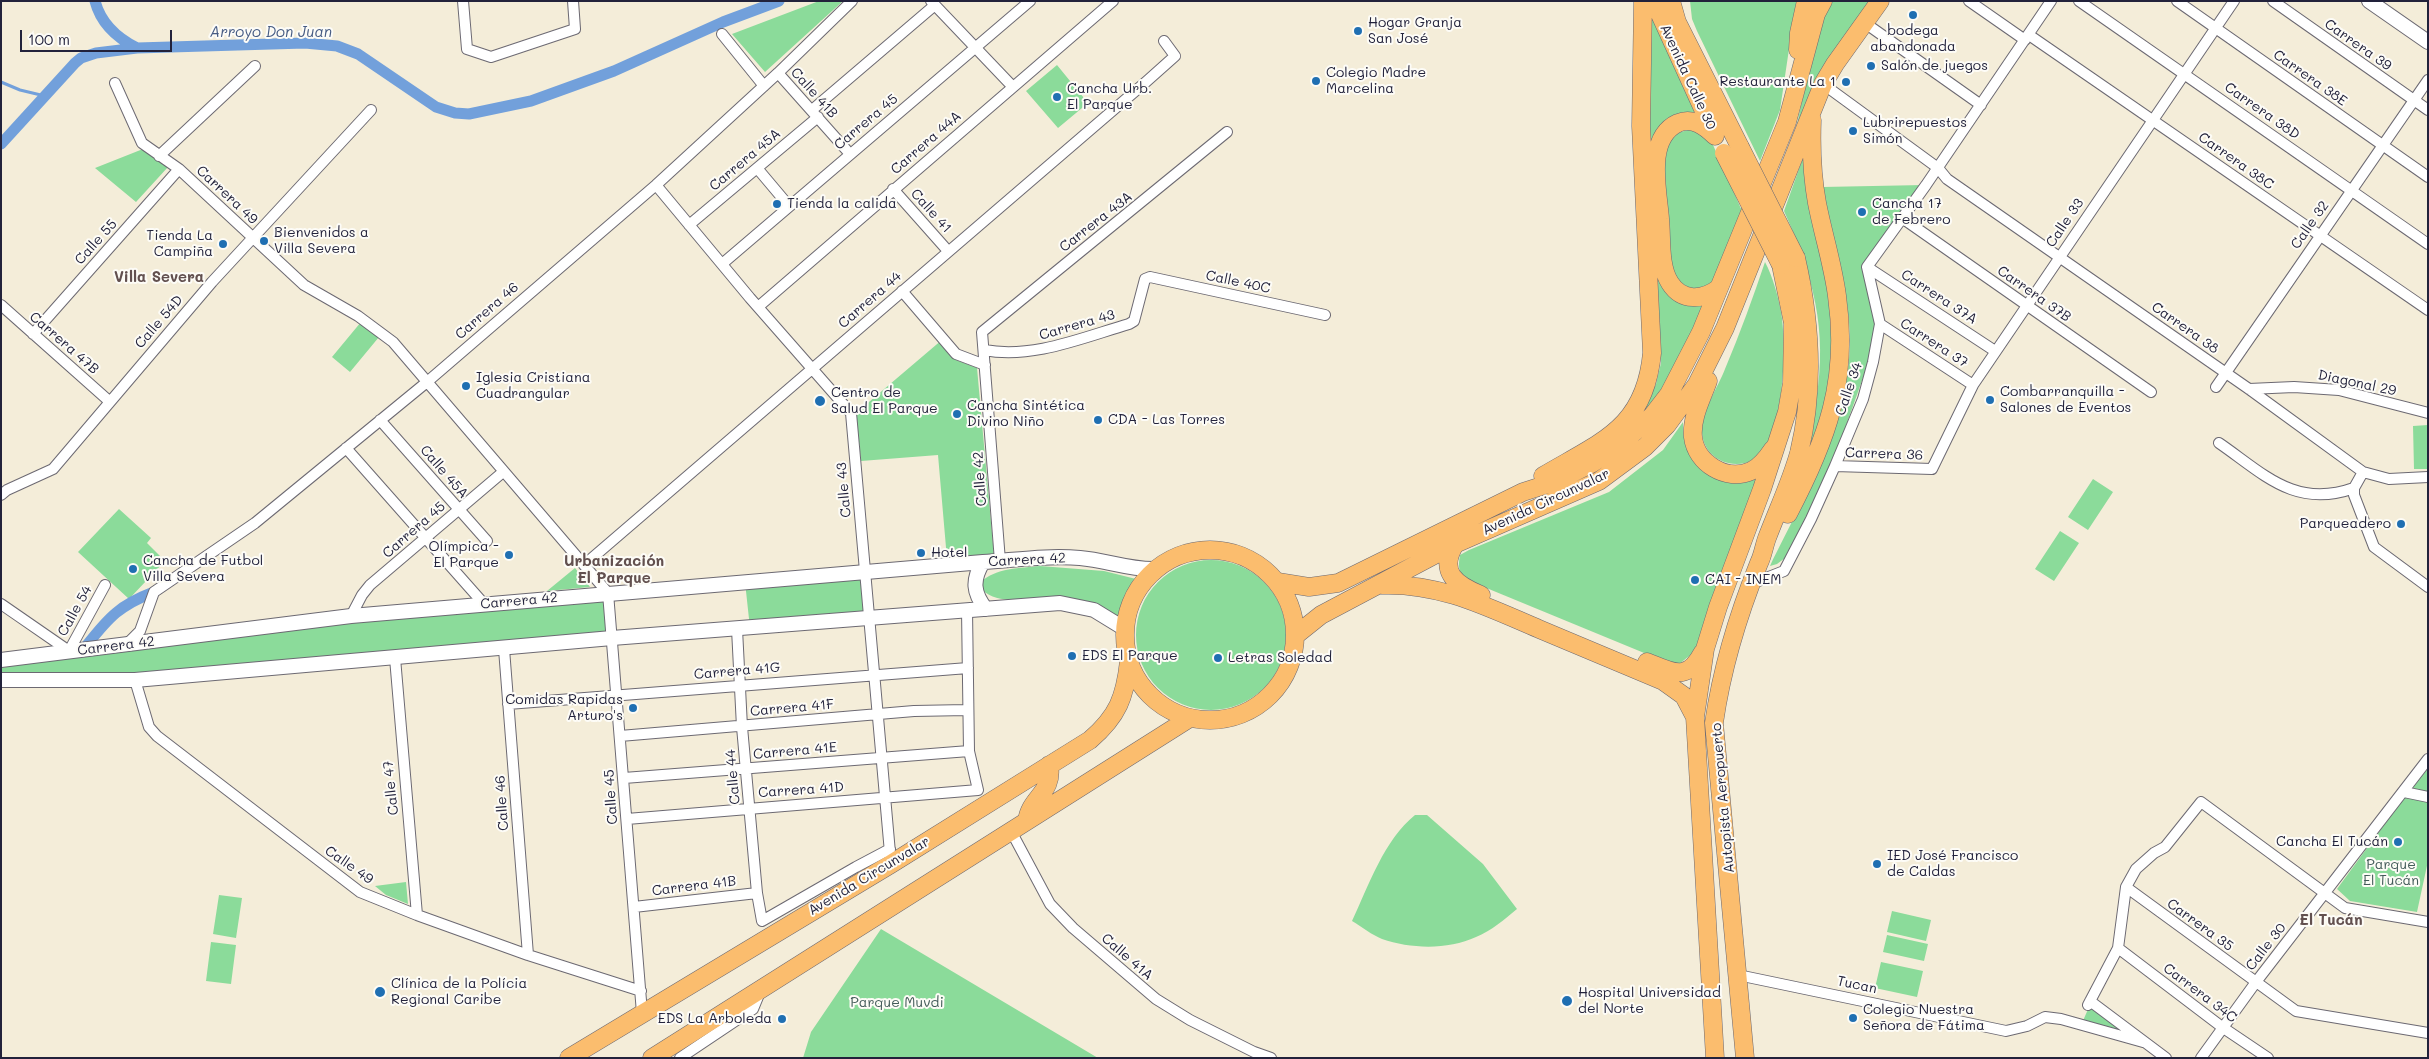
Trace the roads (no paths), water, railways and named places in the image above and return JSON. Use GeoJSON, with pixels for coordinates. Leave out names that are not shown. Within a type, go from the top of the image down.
{"type":"FeatureCollection","features":[{"type":"Feature","properties":{"kind":"highway"},"geometry":{"type":"LineString","coordinates":[[1523,492],[1542,476],[1608,436],[1627,422],[1645,392],[1650,374],[1652,353],[1641,126],[1643,1]]}},
{"type":"Feature","properties":{"kind":"highway","name":"Avenida Calle 30"},"geometry":{"type":"LineString","coordinates":[[1654,1],[1715,136],[1732,150]]}},
{"type":"Feature","properties":{"kind":"highway","name":"Avenida Calle 30"},"geometry":{"type":"LineString","coordinates":[[1671,1],[1677,22],[1732,150]]}},
{"type":"Feature","properties":{"kind":"highway"},"geometry":{"type":"LineString","coordinates":[[1677,22],[1679,1]]}},
{"type":"Feature","properties":{"kind":"highway"},"geometry":{"type":"LineString","coordinates":[[1794,95],[1799,33],[1806,1]]}},
{"type":"Feature","properties":{"kind":"highway"},"geometry":{"type":"LineString","coordinates":[[1794,95],[1816,14],[1822,1]]}},
{"type":"Feature","properties":{"kind":"highway","name":"Avenida Circunvalar"},"geometry":{"type":"LineString","coordinates":[[1296,635],[1322,615],[1455,544],[1599,481],[1631,458],[1661,430],[1688,400],[1726,328],[1823,84],[1834,64],[1880,1]]}},
{"type":"Feature","properties":{"kind":"highway","name":"Avenida Circunvalar"},"geometry":{"type":"LineString","coordinates":[[1278,582],[1310,587],[1338,582],[1523,492],[1554,482],[1592,464],[1620,445],[1652,416],[1669,394],[1688,361],[1787,122],[1794,95]]}},
{"type":"Feature","properties":{"kind":"highway"},"geometry":{"type":"LineString","coordinates":[[1760,562],[1778,533],[1816,455],[1830,419],[1838,382],[1840,322],[1837,294],[1815,188],[1811,143],[1812,109]]}},
{"type":"Feature","properties":{"kind":"highway"},"geometry":{"type":"LineString","coordinates":[[1715,136],[1704,126],[1693,122],[1683,122],[1674,126],[1661,140],[1657,157],[1657,174],[1663,261],[1669,282],[1678,292],[1692,298],[1705,297],[1719,288]]}},
{"type":"Feature","properties":{"kind":"highway","name":"Autopista Aeropuerto"},"geometry":{"type":"LineString","coordinates":[[1732,150],[1804,296],[1809,336],[1810,375],[1799,453],[1787,490],[1766,539],[1760,562],[1749,585],[1723,669],[1714,723],[1745,1058]]}},
{"type":"Feature","properties":{"kind":"highway","name":"Autopista Aeropuerto"},"geometry":{"type":"LineString","coordinates":[[1715,1058],[1695,717],[1705,649],[1779,441],[1787,412],[1794,353],[1788,261]]}},
{"type":"Feature","properties":{"kind":"highway"},"geometry":{"type":"LineString","coordinates":[[1726,328],[1695,418],[1693,436],[1698,451],[1705,461],[1720,471],[1742,474],[1754,470],[1760,465],[1779,441]]}},
{"type":"Feature","properties":{"kind":"highway"},"geometry":{"type":"LineString","coordinates":[[1455,544],[1448,556],[1448,567],[1455,580],[1465,588],[1668,670],[1680,673],[1688,671],[1696,665],[1705,649]]}},
{"type":"Feature","properties":{"kind":"highway"},"geometry":{"type":"LineString","coordinates":[[1203,550],[1220,550],[1252,561],[1266,570],[1278,582],[1292,607],[1296,635],[1294,654],[1288,673],[1277,689],[1264,702],[1247,713],[1229,719],[1210,721],[1190,718],[1174,712],[1159,703],[1146,691],[1136,677],[1129,661],[1125,629],[1128,612],[1134,596],[1156,569],[1186,554],[1203,550]]}},
{"type":"Feature","properties":{"kind":"highway"},"geometry":{"type":"LineString","coordinates":[[1377,586],[1408,584],[1439,590],[1482,605],[1663,681],[1684,696],[1695,717]]}},
{"type":"Feature","properties":{"kind":"highway","name":"Avenida Circunvalar"},"geometry":{"type":"LineString","coordinates":[[569,1058],[642,1000],[660,1002],[891,856],[985,794],[1049,764],[1090,740],[1104,728],[1122,699],[1129,661]]}},
{"type":"Feature","properties":{"kind":"highway"},"geometry":{"type":"LineString","coordinates":[[652,1058],[1190,718]]}},
{"type":"Feature","properties":{"kind":"highway"},"geometry":{"type":"LineString","coordinates":[[1027,821],[1031,809],[1050,781],[1049,764]]}},
{"type":"Feature","properties":{"kind":"street"},"geometry":{"type":"LineString","coordinates":[[463,1],[467,48],[492,57],[575,29],[573,1]]}},
{"type":"Feature","properties":{"kind":"street","name":"Carrera 46"},"geometry":{"type":"LineString","coordinates":[[125,646],[140,630],[154,592],[255,523],[427,382],[656,185],[778,73],[852,1]]}},
{"type":"Feature","properties":{"kind":"street","name":"Carrera 45"},"geometry":{"type":"LineString","coordinates":[[722,264],[1030,1]]}},
{"type":"Feature","properties":{"kind":"street","name":"Carrera 44A"},"geometry":{"type":"LineString","coordinates":[[758,307],[1113,1]]}},
{"type":"Feature","properties":{"kind":"street","name":"Carrera 38C"},"geometry":{"type":"LineString","coordinates":[[1969,1],[2152,120],[2428,310]]}},
{"type":"Feature","properties":{"kind":"street"},"geometry":{"type":"LineString","coordinates":[[1867,267],[1938,168],[2051,1]]}},
{"type":"Feature","properties":{"kind":"street","name":"Carrera 38D"},"geometry":{"type":"LineString","coordinates":[[2079,1],[2428,244]]}},
{"type":"Feature","properties":{"kind":"street","name":"Carrera 38E"},"geometry":{"type":"LineString","coordinates":[[2176,1],[2428,177]]}},
{"type":"Feature","properties":{"kind":"street","name":"Calle 33"},"geometry":{"type":"LineString","coordinates":[[1932,469],[1973,385],[2058,257],[2234,1]]}},
{"type":"Feature","properties":{"kind":"street","name":"Carrera 39"},"geometry":{"type":"LineString","coordinates":[[2273,1],[2428,110]]}},
{"type":"Feature","properties":{"kind":"street"},"geometry":{"type":"LineString","coordinates":[[2369,1],[2428,42]]}},
{"type":"Feature","properties":{"kind":"street"},"geometry":{"type":"LineString","coordinates":[[933,3],[1012,87]]}},
{"type":"Feature","properties":{"kind":"street","name":"Carrera 45A"},"geometry":{"type":"LineString","coordinates":[[689,225],[757,168],[933,3]]}},
{"type":"Feature","properties":{"kind":"street"},"geometry":{"type":"LineString","coordinates":[[1865,23],[1981,105]]}},
{"type":"Feature","properties":{"kind":"street"},"geometry":{"type":"LineString","coordinates":[[722,34],[764,86]]}},
{"type":"Feature","properties":{"kind":"street","name":"Carrera 44"},"geometry":{"type":"LineString","coordinates":[[584,565],[813,370],[1175,56],[1164,41]]}},
{"type":"Feature","properties":{"kind":"street"},"geometry":{"type":"LineString","coordinates":[[160,156],[255,66]]}},
{"type":"Feature","properties":{"kind":"street","name":"Calle 41B"},"geometry":{"type":"LineString","coordinates":[[778,73],[850,154]]}},
{"type":"Feature","properties":{"kind":"street","name":"Calle 32"},"geometry":{"type":"LineString","coordinates":[[2216,386],[2428,80]]}},
{"type":"Feature","properties":{"kind":"street","name":"Carrera 49"},"geometry":{"type":"LineString","coordinates":[[115,82],[142,143],[179,169],[304,285],[358,316],[393,342],[427,382]]}},
{"type":"Feature","properties":{"kind":"street","name":"Carrera 38"},"geometry":{"type":"LineString","coordinates":[[1823,84],[1938,168],[1947,179],[2250,389],[2363,472],[2389,480],[2428,477]]}},
{"type":"Feature","properties":{"kind":"street","name":"Calle 54D"},"geometry":{"type":"LineString","coordinates":[[1,496],[7,490],[53,469],[109,401],[253,238],[371,110]]}},
{"type":"Feature","properties":{"kind":"street","name":"Carrera 43A"},"geometry":{"type":"LineString","coordinates":[[982,332],[1165,185],[1227,132]]}},
{"type":"Feature","properties":{"kind":"street"},"geometry":{"type":"LineString","coordinates":[[757,168],[789,206]]}},
{"type":"Feature","properties":{"kind":"street","name":"Calle 55"},"geometry":{"type":"LineString","coordinates":[[33,334],[179,169]]}},
{"type":"Feature","properties":{"kind":"street","name":"Calle 43"},"geometry":{"type":"LineString","coordinates":[[656,185],[850,413],[891,856]]}},
{"type":"Feature","properties":{"kind":"street","name":"Calle 41"},"geometry":{"type":"LineString","coordinates":[[893,190],[948,251]]}},
{"type":"Feature","properties":{"kind":"street","name":"Carrera 37B"},"geometry":{"type":"LineString","coordinates":[[1902,218],[2025,306],[2151,392]]}},
{"type":"Feature","properties":{"kind":"street","name":"Calle 34"},"geometry":{"type":"LineString","coordinates":[[1749,585],[1784,571],[1811,519],[1862,399],[1873,362],[1880,324],[1867,267]]}},
{"type":"Feature","properties":{"kind":"street","name":"Carrera 37A"},"geometry":{"type":"LineString","coordinates":[[1867,267],[1995,351]]}},
{"type":"Feature","properties":{"kind":"street","name":"Calle 40C"},"geometry":{"type":"LineString","coordinates":[[1145,279],[1150,277],[1325,315]]}},
{"type":"Feature","properties":{"kind":"street","name":"Carrera 43"},"geometry":{"type":"LineString","coordinates":[[984,350],[1000,353],[1031,352],[1129,324],[1134,321],[1145,279]]}},
{"type":"Feature","properties":{"kind":"street"},"geometry":{"type":"LineString","coordinates":[[902,291],[956,354],[985,365]]}},
{"type":"Feature","properties":{"kind":"street","name":"Carrera 47B"},"geometry":{"type":"LineString","coordinates":[[1,305],[109,401]]}},
{"type":"Feature","properties":{"kind":"street","name":"Carrera 37"},"geometry":{"type":"LineString","coordinates":[[1880,324],[1973,385]]}},
{"type":"Feature","properties":{"kind":"street","name":"Calle 42"},"geometry":{"type":"LineString","coordinates":[[982,332],[1000,561]]}},
{"type":"Feature","properties":{"kind":"street"},"geometry":{"type":"LineString","coordinates":[[427,382],[608,593]]}},
{"type":"Feature","properties":{"kind":"street","name":"Diagonal 29"},"geometry":{"type":"LineString","coordinates":[[2250,389],[2287,386],[2339,390],[2428,413]]}},
{"type":"Feature","properties":{"kind":"street","name":"Calle 45A"},"geometry":{"type":"LineString","coordinates":[[380,420],[487,542]]}},
{"type":"Feature","properties":{"kind":"street"},"geometry":{"type":"LineString","coordinates":[[2219,443],[2261,474],[2284,487],[2321,496],[2334,495],[2354,488],[2363,472]]}},
{"type":"Feature","properties":{"kind":"street"},"geometry":{"type":"LineString","coordinates":[[346,448],[484,604]]}},
{"type":"Feature","properties":{"kind":"street","name":"Carrera 36"},"geometry":{"type":"LineString","coordinates":[[1835,466],[1932,469]]}},
{"type":"Feature","properties":{"kind":"street","name":"Carrera 45"},"geometry":{"type":"LineString","coordinates":[[351,616],[362,595],[370,585],[503,472]]}},
{"type":"Feature","properties":{"kind":"street"},"geometry":{"type":"LineString","coordinates":[[2354,488],[2361,518],[2374,547],[2380,554],[2428,587]]}},
{"type":"Feature","properties":{"kind":"street","name":"Carrera 42"},"geometry":{"type":"LineString","coordinates":[[2,659],[125,646],[351,616],[982,562],[1079,558],[1127,568],[1156,569]]}},
{"type":"Feature","properties":{"kind":"street"},"geometry":{"type":"LineString","coordinates":[[982,562],[976,573],[974,586],[978,599],[986,609]]}},
{"type":"Feature","properties":{"kind":"street","name":"Calle 54"},"geometry":{"type":"LineString","coordinates":[[68,652],[105,585]]}},
{"type":"Feature","properties":{"kind":"street","name":"Calle 45"},"geometry":{"type":"LineString","coordinates":[[608,593],[642,1000]]}},
{"type":"Feature","properties":{"kind":"street"},"geometry":{"type":"LineString","coordinates":[[1,680],[135,680],[504,650],[612,638],[869,620],[1060,603],[1080,606],[1110,618],[1125,629]]}},
{"type":"Feature","properties":{"kind":"street"},"geometry":{"type":"LineString","coordinates":[[1,604],[68,652]]}},
{"type":"Feature","properties":{"kind":"street"},"geometry":{"type":"LineString","coordinates":[[967,610],[969,751],[985,794]]}},
{"type":"Feature","properties":{"kind":"street","name":"Calle 44"},"geometry":{"type":"LineString","coordinates":[[737,629],[742,727],[757,893],[762,921],[848,871],[891,856]]}},
{"type":"Feature","properties":{"kind":"street"},"geometry":{"type":"LineString","coordinates":[[140,630],[151,642]]}},
{"type":"Feature","properties":{"kind":"street","name":"Calle 46"},"geometry":{"type":"LineString","coordinates":[[504,650],[528,955]]}},
{"type":"Feature","properties":{"kind":"street","name":"Calle 47"},"geometry":{"type":"LineString","coordinates":[[395,658],[417,915]]}},
{"type":"Feature","properties":{"kind":"street","name":"Carrera 41G"},"geometry":{"type":"LineString","coordinates":[[508,704],[968,668]]}},
{"type":"Feature","properties":{"kind":"street","name":"Calle 49"},"geometry":{"type":"LineString","coordinates":[[135,680],[149,727],[157,736],[360,892],[642,1000]]}},
{"type":"Feature","properties":{"kind":"street","name":"Carrera 41F"},"geometry":{"type":"LineString","coordinates":[[620,736],[878,714],[967,710]]}},
{"type":"Feature","properties":{"kind":"street","name":"Carrera 41E"},"geometry":{"type":"LineString","coordinates":[[624,778],[969,751]]}},
{"type":"Feature","properties":{"kind":"street","name":"Calle 30"},"geometry":{"type":"LineString","coordinates":[[2201,1058],[2256,982],[2428,759]]}},
{"type":"Feature","properties":{"kind":"street"},"geometry":{"type":"LineString","coordinates":[[2404,792],[2428,796]]}},
{"type":"Feature","properties":{"kind":"street","name":"Carrera 41D"},"geometry":{"type":"LineString","coordinates":[[627,819],[886,798],[985,794]]}},
{"type":"Feature","properties":{"kind":"street"},"geometry":{"type":"LineString","coordinates":[[2166,1058],[2089,1003],[2118,948],[2126,887],[2136,870],[2154,853],[2164,847],[2201,802],[2345,908],[2428,922]]}},
{"type":"Feature","properties":{"kind":"street","name":"Calle 41A"},"geometry":{"type":"LineString","coordinates":[[1011,831],[1050,904],[1073,928],[1156,1000],[1190,1020],[1254,1052],[1270,1057]]}},
{"type":"Feature","properties":{"kind":"street","name":"Carrera 35"},"geometry":{"type":"LineString","coordinates":[[2126,887],[2296,1011],[2428,1033]]}},
{"type":"Feature","properties":{"kind":"street","name":"Carrera 41B"},"geometry":{"type":"LineString","coordinates":[[634,907],[757,893]]}},
{"type":"Feature","properties":{"kind":"street","name":"Carrera 34C"},"geometry":{"type":"LineString","coordinates":[[2118,948],[2222,1027],[2268,1058]]}},
{"type":"Feature","properties":{"kind":"street","name":"Tucan"},"geometry":{"type":"LineString","coordinates":[[1738,974],[2006,1031],[2027,1026],[2045,1017],[2079,1024],[2144,1042]]}},
{"type":"Feature","properties":{"kind":"street"},"geometry":{"type":"LineString","coordinates":[[680,1058],[753,1008],[761,989]]}},
{"type":"Feature","properties":{"kind":"waterway"},"geometry":{"type":"LineString","coordinates":[[95,1],[101,17],[111,29],[123,40],[137,48]]}},
{"type":"Feature","properties":{"kind":"waterway","name":"Arroyo Don Juan"},"geometry":{"type":"LineString","coordinates":[[1,144],[75,63],[81,58],[96,53],[137,48],[305,43],[337,46],[358,54],[436,107],[455,113],[469,114],[531,101],[614,71],[723,22],[779,1]]}},
{"type":"Feature","properties":{"kind":"waterway"},"geometry":{"type":"LineString","coordinates":[[1,82],[20,90],[45,96]]}},
{"type":"Feature","properties":{"kind":"waterway"},"geometry":{"type":"LineString","coordinates":[[87,645],[116,613],[132,602],[154,592]]}},
{"type":"Feature","properties":{"kind":"place","name":"bodega abandonada"},"geometry":{"type":"Point","coordinates":[1913,15]}},
{"type":"Feature","properties":{"kind":"place","name":"Hogar Granja San José"},"geometry":{"type":"Point","coordinates":[1358,31]}},
{"type":"Feature","properties":{"kind":"place","name":"Salón de juegos"},"geometry":{"type":"Point","coordinates":[1871,66]}},
{"type":"Feature","properties":{"kind":"place","name":"Colegio Madre Marcelina"},"geometry":{"type":"Point","coordinates":[1316,81]}},
{"type":"Feature","properties":{"kind":"place","name":"Restaurante La 1"},"geometry":{"type":"Point","coordinates":[1846,82]}},
{"type":"Feature","properties":{"kind":"place","name":"Cancha Urb. El Parque"},"geometry":{"type":"Point","coordinates":[1057,97]}},
{"type":"Feature","properties":{"kind":"place","name":"Lubrirepuestos Simón"},"geometry":{"type":"Point","coordinates":[1853,131]}},
{"type":"Feature","properties":{"kind":"place","name":"Tienda la calida"},"geometry":{"type":"Point","coordinates":[777,204]}},
{"type":"Feature","properties":{"kind":"place","name":"Cancha 17 de Febrero"},"geometry":{"type":"Point","coordinates":[1862,212]}},
{"type":"Feature","properties":{"kind":"place","name":"Bienvenidos a Villa Severa"},"geometry":{"type":"Point","coordinates":[264,241]}},
{"type":"Feature","properties":{"kind":"place","name":"Tienda La Campiña"},"geometry":{"type":"Point","coordinates":[223,244]}},
{"type":"Feature","properties":{"kind":"place","name":"Iglesia Cristiana Cuadrangular"},"geometry":{"type":"Point","coordinates":[466,386]}},
{"type":"Feature","properties":{"kind":"place","name":"Combarranquilla - Salones de Eventos"},"geometry":{"type":"Point","coordinates":[1990,400]}},
{"type":"Feature","properties":{"kind":"place","name":"Centro de Salud El Parque"},"geometry":{"type":"Point","coordinates":[820,401]}},
{"type":"Feature","properties":{"kind":"place","name":"Cancha Sintética Divino Niño"},"geometry":{"type":"Point","coordinates":[957,414]}},
{"type":"Feature","properties":{"kind":"place","name":"CDA - Las Torres"},"geometry":{"type":"Point","coordinates":[1098,420]}},
{"type":"Feature","properties":{"kind":"place","name":"Parqueadero"},"geometry":{"type":"Point","coordinates":[2401,524]}},
{"type":"Feature","properties":{"kind":"place","name":"Hotel"},"geometry":{"type":"Point","coordinates":[921,553]}},
{"type":"Feature","properties":{"kind":"place","name":"Olímpica - El Parque"},"geometry":{"type":"Point","coordinates":[509,555]}},
{"type":"Feature","properties":{"kind":"place","name":"Cancha de Futbol Villa Severa"},"geometry":{"type":"Point","coordinates":[133,569]}},
{"type":"Feature","properties":{"kind":"place","name":"CAI - INEM"},"geometry":{"type":"Point","coordinates":[1695,580]}},
{"type":"Feature","properties":{"kind":"place","name":"EDS El Parque"},"geometry":{"type":"Point","coordinates":[1072,656]}},
{"type":"Feature","properties":{"kind":"place","name":"Letras Soledad"},"geometry":{"type":"Point","coordinates":[1218,658]}},
{"type":"Feature","properties":{"kind":"place","name":"Comidas Rapidas Arturo's"},"geometry":{"type":"Point","coordinates":[633,708]}},
{"type":"Feature","properties":{"kind":"place","name":"Cancha El Tucán"},"geometry":{"type":"Point","coordinates":[2398,842]}},
{"type":"Feature","properties":{"kind":"place","name":"IED José Francisco de Caldas"},"geometry":{"type":"Point","coordinates":[1877,864]}},
{"type":"Feature","properties":{"kind":"place","name":"Clínica de la Polícia Regional Caribe"},"geometry":{"type":"Point","coordinates":[380,992]}},
{"type":"Feature","properties":{"kind":"place","name":"Hospital Universidad del Norte"},"geometry":{"type":"Point","coordinates":[1567,1001]}},
{"type":"Feature","properties":{"kind":"place","name":"Colegio Nuestra Señora de Fátima"},"geometry":{"type":"Point","coordinates":[1853,1018]}},
{"type":"Feature","properties":{"kind":"place","name":"EDS La Arboleda"},"geometry":{"type":"Point","coordinates":[782,1019]}},
{"type":"Feature","properties":{"kind":"district","name":"Villa Severa"},"geometry":{"type":"Point","coordinates":[159,277]}},
{"type":"Feature","properties":{"kind":"district","name":"Urbanización El Parque"},"geometry":{"type":"Point","coordinates":[614,570]}},
{"type":"Feature","properties":{"kind":"district","name":"El Tucán"},"geometry":{"type":"Point","coordinates":[2331,920]}},
{"type":"Feature","properties":{"kind":"park label","name":"Parque El Tucán"},"geometry":{"type":"Point","coordinates":[2391,874]}},
{"type":"Feature","properties":{"kind":"park label","name":"Parque Muvdi"},"geometry":{"type":"Point","coordinates":[897,1003]}}]}
